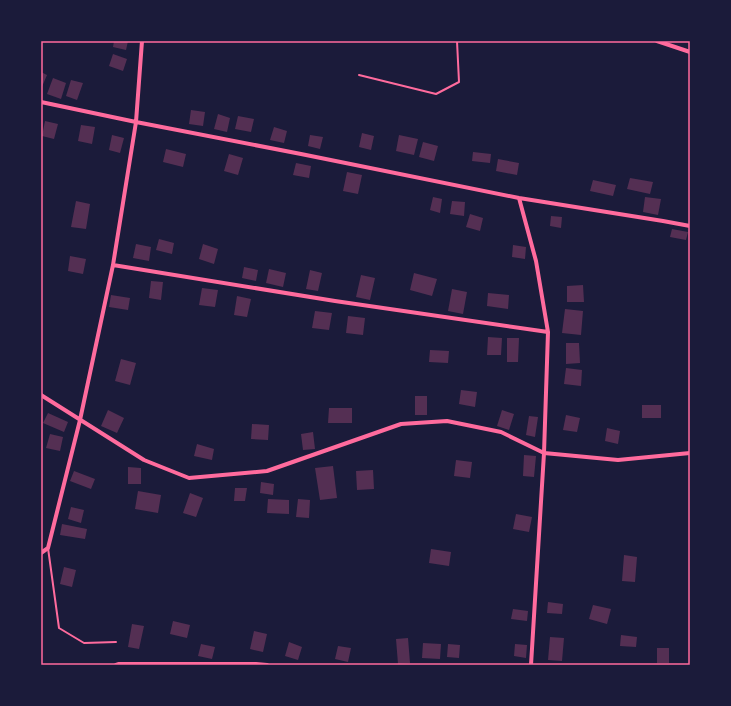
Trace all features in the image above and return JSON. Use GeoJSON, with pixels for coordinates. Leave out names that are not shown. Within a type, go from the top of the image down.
{"type":"FeatureCollection","features":[{"type":"Feature","properties":{"kind":"street"},"geometry":{"type":"LineString","coordinates":[[41,553],[48,548],[80,420],[113,265],[136,122],[142,41]]}},
{"type":"Feature","properties":{"kind":"street"},"geometry":{"type":"LineString","coordinates":[[657,41],[690,52]]}},
{"type":"Feature","properties":{"kind":"street"},"geometry":{"type":"LineString","coordinates":[[41,102],[519,198],[690,226]]}},
{"type":"Feature","properties":{"kind":"street"},"geometry":{"type":"LineString","coordinates":[[519,198],[536,261],[548,332],[544,453],[531,665]]}},
{"type":"Feature","properties":{"kind":"street"},"geometry":{"type":"LineString","coordinates":[[113,265],[335,301],[548,332]]}},
{"type":"Feature","properties":{"kind":"street"},"geometry":{"type":"LineString","coordinates":[[41,395],[144,460],[188,478],[267,471],[401,424],[447,421],[501,432],[544,453],[618,460],[690,453]]}},
{"type":"Feature","properties":{"kind":"street"},"geometry":{"type":"LineString","coordinates":[[116,665],[267,665]]}},
{"type":"Feature","properties":{"kind":"lane"},"geometry":{"type":"LineString","coordinates":[[359,75],[436,94],[458,82],[458,41]]}},
{"type":"Feature","properties":{"kind":"lane"},"geometry":{"type":"LineString","coordinates":[[48,548],[59,628],[84,643],[116,642]]}},
{"type":"Feature","properties":{"kind":"building"},"geometry":{"type":"Polygon","coordinates":[[[114,41],[128,41],[126,50],[113,47],[114,41]]]}},
{"type":"Feature","properties":{"kind":"building"},"geometry":{"type":"Polygon","coordinates":[[[113,54],[127,59],[123,71],[109,66],[113,54]]]}},
{"type":"Feature","properties":{"kind":"building"},"geometry":{"type":"Polygon","coordinates":[[[41,72],[47,75],[41,89],[41,72]]]}},
{"type":"Feature","properties":{"kind":"building"},"geometry":{"type":"Polygon","coordinates":[[[53,78],[66,83],[61,99],[47,94],[53,78]]]}},
{"type":"Feature","properties":{"kind":"building"},"geometry":{"type":"Polygon","coordinates":[[[71,80],[83,83],[77,100],[66,96],[71,80]]]}},
{"type":"Feature","properties":{"kind":"building"},"geometry":{"type":"Polygon","coordinates":[[[191,110],[205,112],[203,126],[189,124],[191,110]]]}},
{"type":"Feature","properties":{"kind":"building"},"geometry":{"type":"Polygon","coordinates":[[[218,114],[230,118],[227,132],[214,129],[218,114]]]}},
{"type":"Feature","properties":{"kind":"building"},"geometry":{"type":"Polygon","coordinates":[[[238,116],[254,119],[251,132],[235,129],[238,116]]]}},
{"type":"Feature","properties":{"kind":"building"},"geometry":{"type":"Polygon","coordinates":[[[45,121],[58,124],[54,139],[42,136],[45,121]]]}},
{"type":"Feature","properties":{"kind":"building"},"geometry":{"type":"Polygon","coordinates":[[[81,125],[95,127],[92,144],[78,141],[81,125]]]}},
{"type":"Feature","properties":{"kind":"building"},"geometry":{"type":"Polygon","coordinates":[[[274,127],[287,131],[284,143],[270,140],[274,127]]]}},
{"type":"Feature","properties":{"kind":"building"},"geometry":{"type":"Polygon","coordinates":[[[362,133],[374,136],[371,150],[359,147],[362,133]]]}},
{"type":"Feature","properties":{"kind":"building"},"geometry":{"type":"Polygon","coordinates":[[[112,135],[124,138],[120,153],[109,150],[112,135]]]}},
{"type":"Feature","properties":{"kind":"building"},"geometry":{"type":"Polygon","coordinates":[[[310,135],[323,137],[320,149],[308,146],[310,135]]]}},
{"type":"Feature","properties":{"kind":"building"},"geometry":{"type":"Polygon","coordinates":[[[399,135],[418,139],[414,155],[396,151],[399,135]]]}},
{"type":"Feature","properties":{"kind":"building"},"geometry":{"type":"Polygon","coordinates":[[[423,142],[438,146],[434,161],[419,157],[423,142]]]}},
{"type":"Feature","properties":{"kind":"building"},"geometry":{"type":"Polygon","coordinates":[[[166,149],[186,154],[183,167],[163,162],[166,149]]]}},
{"type":"Feature","properties":{"kind":"building"},"geometry":{"type":"Polygon","coordinates":[[[473,152],[491,154],[490,163],[472,161],[473,152]]]}},
{"type":"Feature","properties":{"kind":"building"},"geometry":{"type":"Polygon","coordinates":[[[229,154],[243,158],[238,175],[224,171],[229,154]]]}},
{"type":"Feature","properties":{"kind":"building"},"geometry":{"type":"Polygon","coordinates":[[[498,159],[519,163],[517,175],[496,171],[498,159]]]}},
{"type":"Feature","properties":{"kind":"building"},"geometry":{"type":"Polygon","coordinates":[[[296,163],[311,166],[309,178],[293,175],[296,163]]]}},
{"type":"Feature","properties":{"kind":"building"},"geometry":{"type":"Polygon","coordinates":[[[347,172],[362,175],[358,194],[343,191],[347,172]]]}},
{"type":"Feature","properties":{"kind":"building"},"geometry":{"type":"Polygon","coordinates":[[[630,178],[653,182],[650,194],[627,189],[630,178]]]}},
{"type":"Feature","properties":{"kind":"building"},"geometry":{"type":"Polygon","coordinates":[[[593,180],[616,185],[613,196],[590,191],[593,180]]]}},
{"type":"Feature","properties":{"kind":"building"},"geometry":{"type":"Polygon","coordinates":[[[433,197],[442,199],[440,213],[430,210],[433,197]]]}},
{"type":"Feature","properties":{"kind":"building"},"geometry":{"type":"Polygon","coordinates":[[[645,197],[661,199],[658,215],[643,212],[645,197]]]}},
{"type":"Feature","properties":{"kind":"building"},"geometry":{"type":"Polygon","coordinates":[[[76,201],[90,204],[86,229],[71,227],[76,201]]]}},
{"type":"Feature","properties":{"kind":"building"},"geometry":{"type":"Polygon","coordinates":[[[452,201],[465,202],[464,216],[450,214],[452,201]]]}},
{"type":"Feature","properties":{"kind":"building"},"geometry":{"type":"Polygon","coordinates":[[[470,214],[483,218],[480,231],[466,227],[470,214]]]}},
{"type":"Feature","properties":{"kind":"building"},"geometry":{"type":"Polygon","coordinates":[[[551,216],[562,217],[561,228],[550,226],[551,216]]]}},
{"type":"Feature","properties":{"kind":"building"},"geometry":{"type":"Polygon","coordinates":[[[672,229],[688,232],[686,240],[670,237],[672,229]]]}},
{"type":"Feature","properties":{"kind":"building"},"geometry":{"type":"Polygon","coordinates":[[[159,239],[174,243],[172,254],[156,250],[159,239]]]}},
{"type":"Feature","properties":{"kind":"building"},"geometry":{"type":"Polygon","coordinates":[[[136,244],[151,247],[149,261],[133,258],[136,244]]]}},
{"type":"Feature","properties":{"kind":"building"},"geometry":{"type":"Polygon","coordinates":[[[203,244],[218,249],[214,264],[199,259],[203,244]]]}},
{"type":"Feature","properties":{"kind":"building"},"geometry":{"type":"Polygon","coordinates":[[[513,245],[526,247],[525,259],[512,257],[513,245]]]}},
{"type":"Feature","properties":{"kind":"building"},"geometry":{"type":"Polygon","coordinates":[[[70,256],[86,259],[83,274],[68,271],[70,256]]]}},
{"type":"Feature","properties":{"kind":"building"},"geometry":{"type":"Polygon","coordinates":[[[244,267],[258,270],[256,281],[242,278],[244,267]]]}},
{"type":"Feature","properties":{"kind":"building"},"geometry":{"type":"Polygon","coordinates":[[[269,269],[286,273],[283,287],[266,283],[269,269]]]}},
{"type":"Feature","properties":{"kind":"building"},"geometry":{"type":"Polygon","coordinates":[[[310,270],[322,273],[318,291],[306,289],[310,270]]]}},
{"type":"Feature","properties":{"kind":"building"},"geometry":{"type":"Polygon","coordinates":[[[414,273],[437,279],[432,296],[410,290],[414,273]]]}},
{"type":"Feature","properties":{"kind":"building"},"geometry":{"type":"Polygon","coordinates":[[[361,275],[375,278],[370,300],[356,297],[361,275]]]}},
{"type":"Feature","properties":{"kind":"building"},"geometry":{"type":"Polygon","coordinates":[[[151,281],[163,282],[161,300],[149,298],[151,281]]]}},
{"type":"Feature","properties":{"kind":"building"},"geometry":{"type":"Polygon","coordinates":[[[583,285],[584,302],[567,302],[567,286],[583,285]]]}},
{"type":"Feature","properties":{"kind":"building"},"geometry":{"type":"Polygon","coordinates":[[[202,288],[218,290],[215,307],[199,305],[202,288]]]}},
{"type":"Feature","properties":{"kind":"building"},"geometry":{"type":"Polygon","coordinates":[[[452,289],[467,292],[463,314],[448,311],[452,289]]]}},
{"type":"Feature","properties":{"kind":"building"},"geometry":{"type":"Polygon","coordinates":[[[488,293],[509,295],[508,309],[487,306],[488,293]]]}},
{"type":"Feature","properties":{"kind":"building"},"geometry":{"type":"Polygon","coordinates":[[[111,295],[130,298],[128,310],[109,307],[111,295]]]}},
{"type":"Feature","properties":{"kind":"building"},"geometry":{"type":"Polygon","coordinates":[[[237,296],[251,299],[247,317],[234,315],[237,296]]]}},
{"type":"Feature","properties":{"kind":"building"},"geometry":{"type":"Polygon","coordinates":[[[565,309],[583,311],[581,335],[562,333],[565,309]]]}},
{"type":"Feature","properties":{"kind":"building"},"geometry":{"type":"Polygon","coordinates":[[[315,311],[332,313],[329,330],[312,328],[315,311]]]}},
{"type":"Feature","properties":{"kind":"building"},"geometry":{"type":"Polygon","coordinates":[[[348,316],[365,318],[363,335],[346,333],[348,316]]]}},
{"type":"Feature","properties":{"kind":"building"},"geometry":{"type":"Polygon","coordinates":[[[488,337],[502,338],[501,355],[487,355],[488,337]]]}},
{"type":"Feature","properties":{"kind":"building"},"geometry":{"type":"Polygon","coordinates":[[[507,338],[519,338],[518,362],[507,362],[507,338]]]}},
{"type":"Feature","properties":{"kind":"building"},"geometry":{"type":"Polygon","coordinates":[[[566,343],[579,343],[580,363],[566,364],[566,343]]]}},
{"type":"Feature","properties":{"kind":"building"},"geometry":{"type":"Polygon","coordinates":[[[430,350],[449,351],[448,363],[429,362],[430,350]]]}},
{"type":"Feature","properties":{"kind":"building"},"geometry":{"type":"Polygon","coordinates":[[[121,359],[136,363],[130,385],[115,381],[121,359]]]}},
{"type":"Feature","properties":{"kind":"building"},"geometry":{"type":"Polygon","coordinates":[[[566,368],[582,370],[581,386],[564,384],[566,368]]]}},
{"type":"Feature","properties":{"kind":"building"},"geometry":{"type":"Polygon","coordinates":[[[461,390],[477,392],[475,407],[459,404],[461,390]]]}},
{"type":"Feature","properties":{"kind":"building"},"geometry":{"type":"Polygon","coordinates":[[[415,396],[427,396],[427,415],[415,415],[415,396]]]}},
{"type":"Feature","properties":{"kind":"building"},"geometry":{"type":"Polygon","coordinates":[[[642,405],[661,405],[661,418],[642,418],[642,405]]]}},
{"type":"Feature","properties":{"kind":"building"},"geometry":{"type":"Polygon","coordinates":[[[329,408],[352,408],[352,423],[328,423],[329,408]]]}},
{"type":"Feature","properties":{"kind":"building"},"geometry":{"type":"Polygon","coordinates":[[[108,410],[124,418],[117,433],[101,426],[108,410]]]}},
{"type":"Feature","properties":{"kind":"building"},"geometry":{"type":"Polygon","coordinates":[[[502,410],[514,414],[509,430],[497,426],[502,410]]]}},
{"type":"Feature","properties":{"kind":"building"},"geometry":{"type":"Polygon","coordinates":[[[48,413],[68,422],[64,432],[43,423],[48,413]]]}},
{"type":"Feature","properties":{"kind":"building"},"geometry":{"type":"Polygon","coordinates":[[[566,415],[580,418],[577,432],[563,430],[566,415]]]}},
{"type":"Feature","properties":{"kind":"building"},"geometry":{"type":"Polygon","coordinates":[[[529,416],[538,417],[535,437],[526,435],[529,416]]]}},
{"type":"Feature","properties":{"kind":"building"},"geometry":{"type":"Polygon","coordinates":[[[252,424],[269,425],[268,440],[251,439],[252,424]]]}},
{"type":"Feature","properties":{"kind":"building"},"geometry":{"type":"Polygon","coordinates":[[[607,428],[620,431],[618,444],[605,441],[607,428]]]}},
{"type":"Feature","properties":{"kind":"building"},"geometry":{"type":"Polygon","coordinates":[[[313,432],[315,449],[303,450],[301,434],[313,432]]]}},
{"type":"Feature","properties":{"kind":"building"},"geometry":{"type":"Polygon","coordinates":[[[50,434],[63,437],[60,451],[46,448],[50,434]]]}},
{"type":"Feature","properties":{"kind":"building"},"geometry":{"type":"Polygon","coordinates":[[[197,444],[214,449],[212,460],[194,456],[197,444]]]}},
{"type":"Feature","properties":{"kind":"building"},"geometry":{"type":"Polygon","coordinates":[[[524,455],[536,456],[534,477],[523,476],[524,455]]]}},
{"type":"Feature","properties":{"kind":"building"},"geometry":{"type":"Polygon","coordinates":[[[456,460],[472,462],[470,478],[454,476],[456,460]]]}},
{"type":"Feature","properties":{"kind":"building"},"geometry":{"type":"Polygon","coordinates":[[[333,466],[337,498],[320,500],[315,468],[333,466]]]}},
{"type":"Feature","properties":{"kind":"building"},"geometry":{"type":"Polygon","coordinates":[[[128,467],[141,468],[141,484],[128,484],[128,467]]]}},
{"type":"Feature","properties":{"kind":"building"},"geometry":{"type":"Polygon","coordinates":[[[373,470],[374,489],[357,490],[356,471],[373,470]]]}},
{"type":"Feature","properties":{"kind":"building"},"geometry":{"type":"Polygon","coordinates":[[[74,471],[95,479],[91,489],[70,481],[74,471]]]}},
{"type":"Feature","properties":{"kind":"building"},"geometry":{"type":"Polygon","coordinates":[[[261,482],[274,484],[273,495],[260,493],[261,482]]]}},
{"type":"Feature","properties":{"kind":"building"},"geometry":{"type":"Polygon","coordinates":[[[235,488],[247,488],[245,501],[234,501],[235,488]]]}},
{"type":"Feature","properties":{"kind":"building"},"geometry":{"type":"Polygon","coordinates":[[[138,491],[161,495],[158,513],[135,509],[138,491]]]}},
{"type":"Feature","properties":{"kind":"building"},"geometry":{"type":"Polygon","coordinates":[[[190,493],[203,498],[196,517],[183,513],[190,493]]]}},
{"type":"Feature","properties":{"kind":"building"},"geometry":{"type":"Polygon","coordinates":[[[268,499],[289,500],[289,514],[267,513],[268,499]]]}},
{"type":"Feature","properties":{"kind":"building"},"geometry":{"type":"Polygon","coordinates":[[[298,499],[310,500],[309,518],[296,517],[298,499]]]}},
{"type":"Feature","properties":{"kind":"building"},"geometry":{"type":"Polygon","coordinates":[[[71,507],[84,510],[81,523],[68,519],[71,507]]]}},
{"type":"Feature","properties":{"kind":"building"},"geometry":{"type":"Polygon","coordinates":[[[516,514],[532,517],[529,532],[513,529],[516,514]]]}},
{"type":"Feature","properties":{"kind":"building"},"geometry":{"type":"Polygon","coordinates":[[[62,524],[87,529],[85,539],[60,535],[62,524]]]}},
{"type":"Feature","properties":{"kind":"building"},"geometry":{"type":"Polygon","coordinates":[[[431,549],[451,552],[449,566],[429,563],[431,549]]]}},
{"type":"Feature","properties":{"kind":"building"},"geometry":{"type":"Polygon","coordinates":[[[624,555],[637,557],[635,582],[622,581],[624,555]]]}},
{"type":"Feature","properties":{"kind":"building"},"geometry":{"type":"Polygon","coordinates":[[[64,567],[76,570],[72,587],[60,584],[64,567]]]}},
{"type":"Feature","properties":{"kind":"building"},"geometry":{"type":"Polygon","coordinates":[[[548,602],[563,604],[562,614],[547,613],[548,602]]]}},
{"type":"Feature","properties":{"kind":"building"},"geometry":{"type":"Polygon","coordinates":[[[593,605],[611,609],[607,624],[589,619],[593,605]]]}},
{"type":"Feature","properties":{"kind":"building"},"geometry":{"type":"Polygon","coordinates":[[[513,609],[528,611],[527,621],[511,619],[513,609]]]}},
{"type":"Feature","properties":{"kind":"building"},"geometry":{"type":"Polygon","coordinates":[[[173,621],[190,625],[187,638],[170,634],[173,621]]]}},
{"type":"Feature","properties":{"kind":"building"},"geometry":{"type":"Polygon","coordinates":[[[132,624],[144,626],[139,649],[128,647],[132,624]]]}},
{"type":"Feature","properties":{"kind":"building"},"geometry":{"type":"Polygon","coordinates":[[[254,631],[267,634],[263,652],[250,649],[254,631]]]}},
{"type":"Feature","properties":{"kind":"building"},"geometry":{"type":"Polygon","coordinates":[[[621,635],[637,637],[636,647],[620,646],[621,635]]]}},
{"type":"Feature","properties":{"kind":"building"},"geometry":{"type":"Polygon","coordinates":[[[550,637],[564,638],[562,661],[548,660],[550,637]]]}},
{"type":"Feature","properties":{"kind":"building"},"geometry":{"type":"Polygon","coordinates":[[[408,638],[410,663],[398,664],[396,639],[408,638]]]}},
{"type":"Feature","properties":{"kind":"building"},"geometry":{"type":"Polygon","coordinates":[[[289,642],[302,647],[298,660],[285,656],[289,642]]]}},
{"type":"Feature","properties":{"kind":"building"},"geometry":{"type":"Polygon","coordinates":[[[423,643],[441,644],[440,659],[422,658],[423,643]]]}},
{"type":"Feature","properties":{"kind":"building"},"geometry":{"type":"Polygon","coordinates":[[[201,644],[215,647],[212,659],[198,656],[201,644]]]}},
{"type":"Feature","properties":{"kind":"building"},"geometry":{"type":"Polygon","coordinates":[[[448,644],[460,645],[459,658],[447,657],[448,644]]]}},
{"type":"Feature","properties":{"kind":"building"},"geometry":{"type":"Polygon","coordinates":[[[515,644],[527,645],[526,658],[514,656],[515,644]]]}},
{"type":"Feature","properties":{"kind":"building"},"geometry":{"type":"Polygon","coordinates":[[[338,646],[351,648],[348,662],[335,659],[338,646]]]}},
{"type":"Feature","properties":{"kind":"building"},"geometry":{"type":"Polygon","coordinates":[[[657,648],[669,648],[669,663],[657,663],[657,648]]]}}]}
